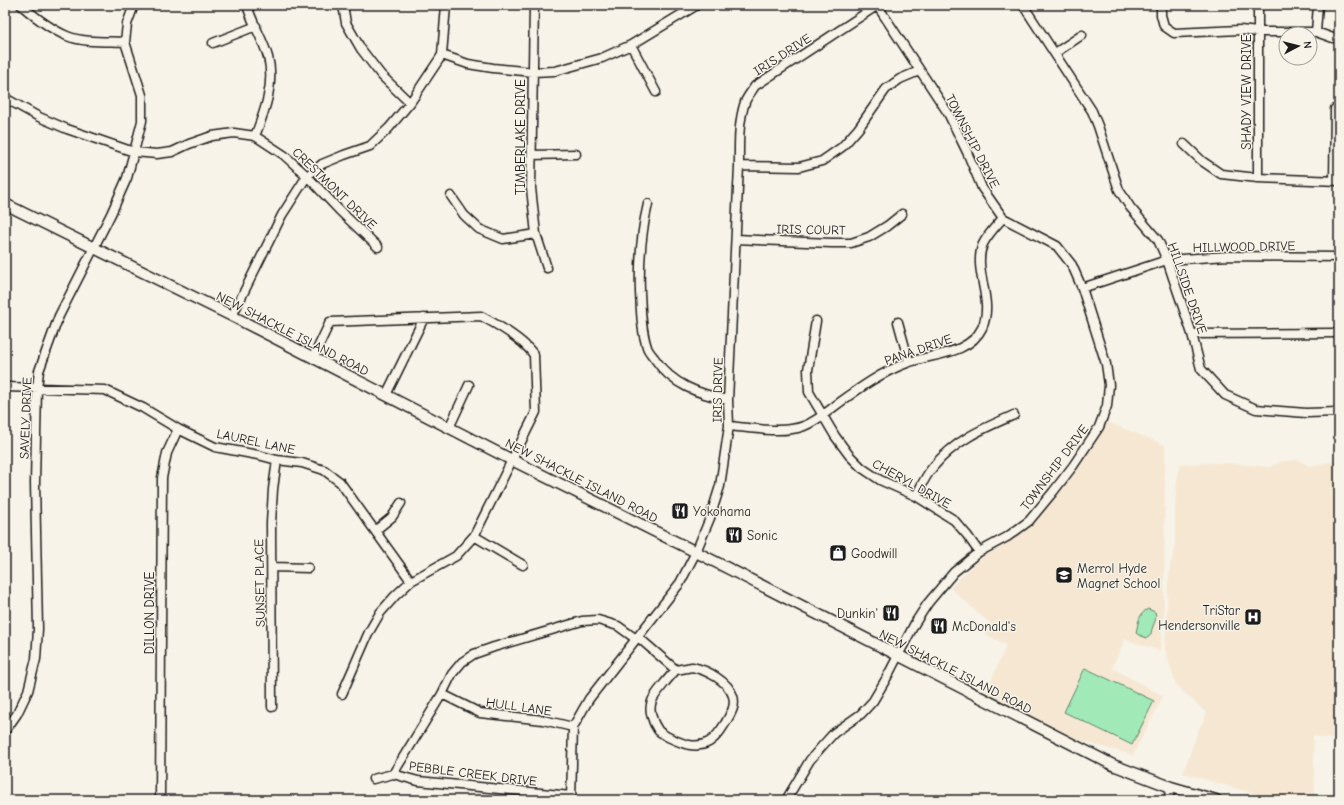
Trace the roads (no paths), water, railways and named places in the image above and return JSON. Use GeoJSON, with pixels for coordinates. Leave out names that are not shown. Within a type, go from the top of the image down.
{"type":"FeatureCollection","features":[{"type":"Feature","properties":{"kind":"main road","name":"NEW SHACKLE ISLAND ROAD"},"geometry":{"type":"LineString","coordinates":[[5,204],[232,316],[449,428],[696,552],[1113,765],[1171,788],[1216,800]]}},
{"type":"Feature","properties":{"kind":"street"},"geometry":{"type":"LineString","coordinates":[[21,5],[50,28],[68,37],[91,41],[125,42]]}},
{"type":"Feature","properties":{"kind":"street","name":"SAVELY DRIVE"},"geometry":{"type":"LineString","coordinates":[[6,728],[17,714],[28,691],[36,659],[38,630],[35,483],[37,388],[39,371],[59,316],[95,248],[127,178],[142,122],[142,95],[125,42],[127,24],[134,5]]}},
{"type":"Feature","properties":{"kind":"street"},"geometry":{"type":"LineString","coordinates":[[247,5],[268,58],[271,76],[264,110],[255,136]]}},
{"type":"Feature","properties":{"kind":"street"},"geometry":{"type":"LineString","coordinates":[[342,5],[346,23],[361,49],[381,75],[410,103]]}},
{"type":"Feature","properties":{"kind":"street"},"geometry":{"type":"LineString","coordinates":[[232,316],[282,215],[307,176],[322,164],[370,146],[389,128],[410,103],[442,55],[446,5]]}},
{"type":"Feature","properties":{"kind":"street","name":"TIMBERLAKE DRIVE"},"geometry":{"type":"LineString","coordinates":[[534,5],[531,188],[536,234],[547,268]]}},
{"type":"Feature","properties":{"kind":"street"},"geometry":{"type":"LineString","coordinates":[[442,55],[468,64],[493,68],[532,72],[555,71],[602,58],[631,45],[697,5]]}},
{"type":"Feature","properties":{"kind":"street","name":"TOWNSHIP DRIVE"},"geometry":{"type":"LineString","coordinates":[[786,800],[810,760],[824,744],[834,733],[860,714],[873,701],[915,623],[928,603],[952,574],[979,552],[1029,521],[1073,466],[1098,427],[1107,406],[1109,385],[1106,364],[1082,288],[1072,265],[1057,246],[1003,218],[982,188],[967,152],[948,113],[919,71],[878,5]]}},
{"type":"Feature","properties":{"kind":"street","name":"IRIS DRIVE"},"geometry":{"type":"LineString","coordinates":[[571,798],[573,728],[589,699],[680,583],[696,552],[710,518],[720,486],[729,426],[728,400],[740,125],[745,101],[755,86],[878,5]]}},
{"type":"Feature","properties":{"kind":"street","name":"HILLSIDE DRIVE"},"geometry":{"type":"LineString","coordinates":[[1023,5],[1092,111],[1119,190],[1130,207],[1158,240],[1167,260],[1192,334],[1201,369],[1225,395],[1256,409],[1306,413],[1339,412]]}},
{"type":"Feature","properties":{"kind":"street"},"geometry":{"type":"LineString","coordinates":[[1161,5],[1161,15],[1164,26],[1174,33],[1240,30],[1278,32]]}},
{"type":"Feature","properties":{"kind":"street","name":"SHADY VIEW DRIVE"},"geometry":{"type":"LineString","coordinates":[[1258,5],[1258,178]]}},
{"type":"Feature","properties":{"kind":"street"},"geometry":{"type":"LineString","coordinates":[[1316,26],[1318,5]]}},
{"type":"Feature","properties":{"kind":"street"},"geometry":{"type":"LineString","coordinates":[[213,43],[256,26]]}},
{"type":"Feature","properties":{"kind":"street"},"geometry":{"type":"LineString","coordinates":[[1318,33],[1334,38],[1339,38]]}},
{"type":"Feature","properties":{"kind":"street"},"geometry":{"type":"LineString","coordinates":[[1055,53],[1082,35]]}},
{"type":"Feature","properties":{"kind":"street"},"geometry":{"type":"LineString","coordinates":[[631,45],[656,92]]}},
{"type":"Feature","properties":{"kind":"street"},"geometry":{"type":"LineString","coordinates":[[739,166],[799,167],[822,161],[842,147],[858,129],[886,89],[900,79],[919,71]]}},
{"type":"Feature","properties":{"kind":"street","name":"CRESTMONT DRIVE"},"geometry":{"type":"LineString","coordinates":[[5,98],[39,117],[67,129],[134,152],[157,154],[172,152],[212,136],[234,133],[255,136],[284,155],[378,247]]}},
{"type":"Feature","properties":{"kind":"street"},"geometry":{"type":"LineString","coordinates":[[1184,144],[1202,161],[1221,174],[1258,178],[1336,181],[1335,109]]}},
{"type":"Feature","properties":{"kind":"street"},"geometry":{"type":"LineString","coordinates":[[532,155],[576,154]]}},
{"type":"Feature","properties":{"kind":"street"},"geometry":{"type":"LineString","coordinates":[[451,196],[464,215],[479,230],[503,239],[536,234]]}},
{"type":"Feature","properties":{"kind":"street"},"geometry":{"type":"LineString","coordinates":[[648,204],[643,225],[640,256],[642,321],[647,348],[660,367],[683,386],[706,395],[728,400]]}},
{"type":"Feature","properties":{"kind":"street","name":"IRIS COURT"},"geometry":{"type":"LineString","coordinates":[[736,239],[831,244],[851,243],[869,237],[887,226],[902,214]]}},
{"type":"Feature","properties":{"kind":"street","name":"PANA DRIVE"},"geometry":{"type":"LineString","coordinates":[[729,426],[781,430],[804,426],[890,370],[908,362],[942,355],[961,348],[972,340],[982,328],[986,311],[986,295],[980,262],[983,245],[992,230],[1003,218]]}},
{"type":"Feature","properties":{"kind":"street","name":"HILLWOOD DRIVE"},"geometry":{"type":"LineString","coordinates":[[1082,288],[1167,260],[1228,256],[1339,257]]}},
{"type":"Feature","properties":{"kind":"street"},"geometry":{"type":"LineString","coordinates":[[313,358],[330,322],[481,316],[498,325],[530,349],[534,355],[536,412],[474,536],[456,556],[411,581],[394,596],[380,613],[369,632],[342,694]]}},
{"type":"Feature","properties":{"kind":"street"},"geometry":{"type":"LineString","coordinates":[[386,395],[424,318]]}},
{"type":"Feature","properties":{"kind":"street","name":"CHERYL DRIVE"},"geometry":{"type":"LineString","coordinates":[[816,321],[808,370],[809,392],[835,436],[849,455],[862,468],[880,480],[916,496],[954,520],[968,535],[979,552]]}},
{"type":"Feature","properties":{"kind":"street"},"geometry":{"type":"LineString","coordinates":[[898,322],[908,362]]}},
{"type":"Feature","properties":{"kind":"street"},"geometry":{"type":"LineString","coordinates":[[1192,334],[1339,334]]}},
{"type":"Feature","properties":{"kind":"street"},"geometry":{"type":"LineString","coordinates":[[449,428],[469,385]]}},
{"type":"Feature","properties":{"kind":"street","name":"LAUREL LANE"},"geometry":{"type":"LineString","coordinates":[[5,387],[104,390],[143,408],[178,430],[215,447],[277,460],[302,463],[324,470],[340,482],[376,530],[411,581]]}},
{"type":"Feature","properties":{"kind":"street"},"geometry":{"type":"LineString","coordinates":[[916,496],[932,468],[943,455],[974,433],[1014,415]]}},
{"type":"Feature","properties":{"kind":"street","name":"DILLON DRIVE"},"geometry":{"type":"LineString","coordinates":[[160,800],[162,478],[168,453],[178,430]]}},
{"type":"Feature","properties":{"kind":"street","name":"SUNSET PLACE"},"geometry":{"type":"LineString","coordinates":[[272,707],[271,523],[273,489],[277,460]]}},
{"type":"Feature","properties":{"kind":"street"},"geometry":{"type":"LineString","coordinates":[[376,530],[392,517],[401,503]]}},
{"type":"Feature","properties":{"kind":"street"},"geometry":{"type":"LineString","coordinates":[[474,536],[523,565]]}},
{"type":"Feature","properties":{"kind":"street"},"geometry":{"type":"LineString","coordinates":[[272,568],[308,568]]}},
{"type":"Feature","properties":{"kind":"street"},"geometry":{"type":"LineString","coordinates":[[393,774],[442,694],[452,674],[462,662],[474,654],[582,621],[598,620],[618,626],[675,671]]}},
{"type":"Feature","properties":{"kind":"street"},"geometry":{"type":"LineString","coordinates":[[687,667],[697,668],[722,681],[729,687],[734,705],[732,712],[718,735],[708,743],[693,746],[681,743],[659,732],[654,723],[650,709],[652,701],[675,671],[687,667]]}},
{"type":"Feature","properties":{"kind":"street","name":"HULL LANE"},"geometry":{"type":"LineString","coordinates":[[442,694],[480,713],[543,720],[573,728]]}},
{"type":"Feature","properties":{"kind":"street","name":"PEBBLE CREEK DRIVE"},"geometry":{"type":"LineString","coordinates":[[373,779],[393,774],[418,781],[571,798]]}},
{"type":"Feature","properties":{"kind":"street"},"geometry":{"type":"LineString","coordinates":[[1168,800],[1171,788]]}},
{"type":"Feature","properties":{"kind":"place","name":"Yokohama"},"geometry":{"type":"Point","coordinates":[680,511]}},
{"type":"Feature","properties":{"kind":"place","name":"Sonic"},"geometry":{"type":"Point","coordinates":[734,535]}},
{"type":"Feature","properties":{"kind":"place","name":"Goodwill"},"geometry":{"type":"Point","coordinates":[838,553]}},
{"type":"Feature","properties":{"kind":"place","name":"Merrol Hyde Magnet School"},"geometry":{"type":"Point","coordinates":[1064,575]}},
{"type":"Feature","properties":{"kind":"place","name":"Dunkin'"},"geometry":{"type":"Point","coordinates":[891,613]}},
{"type":"Feature","properties":{"kind":"place","name":"TriStar Hendersonville"},"geometry":{"type":"Point","coordinates":[1253,617]}},
{"type":"Feature","properties":{"kind":"place","name":"McDonald's"},"geometry":{"type":"Point","coordinates":[939,626]}}]}
